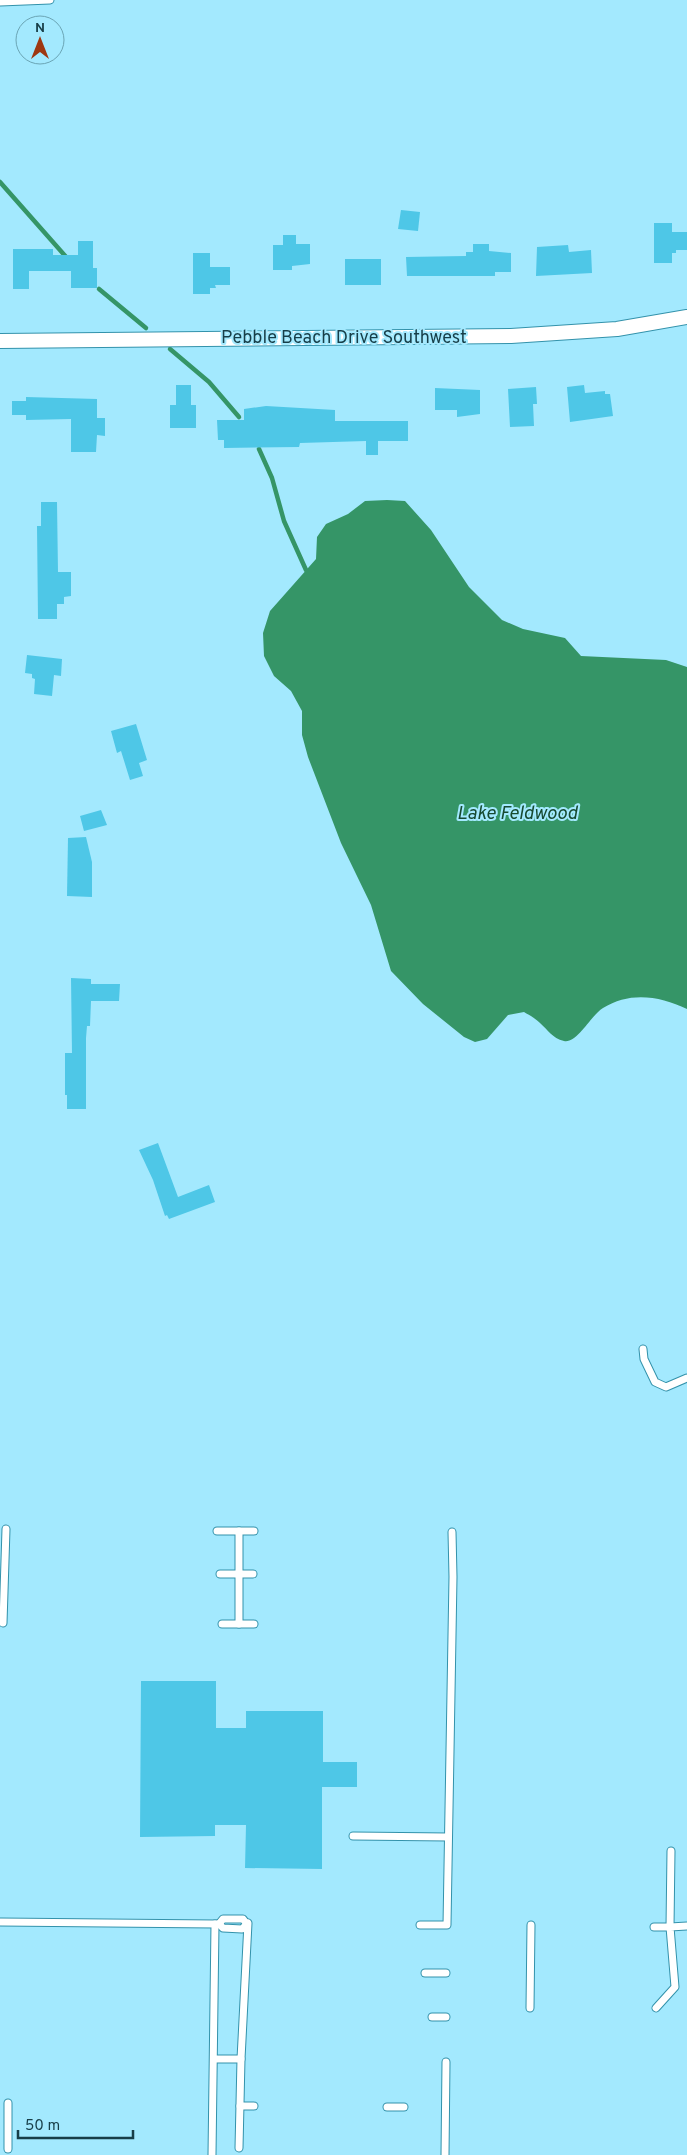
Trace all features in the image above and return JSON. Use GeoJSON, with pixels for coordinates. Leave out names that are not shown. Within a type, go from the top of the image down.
{"type":"FeatureCollection","features":[{"type":"Feature","properties":{"kind":"street","name":"Pebble Beach Drive Southwest"},"geometry":{"type":"LineString","coordinates":[[0,341],[511,336],[617,329],[687,317]]}},
{"type":"Feature","properties":{"kind":"lane"},"geometry":{"type":"LineString","coordinates":[[0,2],[50,0]]}},
{"type":"Feature","properties":{"kind":"lane"},"geometry":{"type":"LineString","coordinates":[[644,1349],[644,1360],[655,1382],[666,1387],[687,1378]]}},
{"type":"Feature","properties":{"kind":"lane"},"geometry":{"type":"LineString","coordinates":[[4,1623],[6,1529]]}},
{"type":"Feature","properties":{"kind":"lane"},"geometry":{"type":"LineString","coordinates":[[217,1531],[254,1531]]}},
{"type":"Feature","properties":{"kind":"lane"},"geometry":{"type":"LineString","coordinates":[[239,1531],[239,1624]]}},
{"type":"Feature","properties":{"kind":"lane"},"geometry":{"type":"LineString","coordinates":[[420,1926],[447,1925],[453,1577],[452,1532]]}},
{"type":"Feature","properties":{"kind":"lane"},"geometry":{"type":"LineString","coordinates":[[220,1574],[253,1574]]}},
{"type":"Feature","properties":{"kind":"lane"},"geometry":{"type":"LineString","coordinates":[[222,1624],[254,1624]]}},
{"type":"Feature","properties":{"kind":"lane"},"geometry":{"type":"LineString","coordinates":[[353,1836],[448,1837]]}},
{"type":"Feature","properties":{"kind":"lane"},"geometry":{"type":"LineString","coordinates":[[656,2008],[675,1987],[670,1927],[671,1851]]}},
{"type":"Feature","properties":{"kind":"lane"},"geometry":{"type":"LineString","coordinates":[[0,1922],[217,1924],[223,1919],[243,1919],[248,1923],[241,2059],[239,2148]]}},
{"type":"Feature","properties":{"kind":"lane"},"geometry":{"type":"LineString","coordinates":[[212,2155],[217,1924]]}},
{"type":"Feature","properties":{"kind":"lane"},"geometry":{"type":"LineString","coordinates":[[530,2008],[531,1926]]}},
{"type":"Feature","properties":{"kind":"lane"},"geometry":{"type":"LineString","coordinates":[[654,1927],[687,1926]]}},
{"type":"Feature","properties":{"kind":"lane"},"geometry":{"type":"LineString","coordinates":[[424,1973],[446,1972]]}},
{"type":"Feature","properties":{"kind":"lane"},"geometry":{"type":"LineString","coordinates":[[432,2017],[446,2017]]}},
{"type":"Feature","properties":{"kind":"lane"},"geometry":{"type":"LineString","coordinates":[[214,2059],[241,2059]]}},
{"type":"Feature","properties":{"kind":"lane"},"geometry":{"type":"LineString","coordinates":[[445,2155],[446,2062]]}},
{"type":"Feature","properties":{"kind":"lane"},"geometry":{"type":"LineString","coordinates":[[8,2103],[8,2149]]}},
{"type":"Feature","properties":{"kind":"lane"},"geometry":{"type":"LineString","coordinates":[[240,2106],[254,2106]]}},
{"type":"Feature","properties":{"kind":"lane"},"geometry":{"type":"LineString","coordinates":[[387,2107],[404,2107]]}},
{"type":"Feature","properties":{"kind":"water","name":"Lake Feldwood"},"geometry":{"type":"Polygon","coordinates":[[[365,501],[405,501],[431,530],[469,587],[502,620],[523,629],[565,638],[581,656],[666,660],[687,667],[687,1009],[656,998],[634,997],[624,999],[603,1008],[579,1034],[569,1041],[560,1040],[553,1036],[524,1012],[508,1015],[487,1039],[475,1042],[464,1037],[423,1004],[391,971],[371,905],[341,843],[308,757],[302,735],[302,711],[291,691],[274,676],[264,656],[263,633],[270,611],[316,559],[317,537],[326,524],[348,514],[365,501]]]}},
{"type":"Feature","properties":{"kind":"building"},"geometry":{"type":"Polygon","coordinates":[[[401,210],[420,212],[418,231],[398,229],[401,210]]]}},
{"type":"Feature","properties":{"kind":"building"},"geometry":{"type":"Polygon","coordinates":[[[654,223],[672,223],[672,232],[687,232],[687,250],[676,250],[676,253],[672,253],[672,263],[654,263],[654,223]]]}},
{"type":"Feature","properties":{"kind":"building"},"geometry":{"type":"Polygon","coordinates":[[[283,235],[296,235],[296,244],[310,244],[310,264],[292,266],[292,270],[273,270],[273,245],[283,245],[283,235]]]}},
{"type":"Feature","properties":{"kind":"building"},"geometry":{"type":"Polygon","coordinates":[[[78,241],[93,241],[93,268],[97,268],[97,288],[71,288],[71,271],[29,271],[29,289],[13,289],[13,249],[53,249],[53,255],[78,255],[78,241]]]}},
{"type":"Feature","properties":{"kind":"building"},"geometry":{"type":"Polygon","coordinates":[[[473,244],[489,244],[489,251],[511,253],[511,272],[495,272],[495,276],[407,276],[406,257],[466,256],[466,252],[473,252],[473,244]]]}},
{"type":"Feature","properties":{"kind":"building"},"geometry":{"type":"Polygon","coordinates":[[[568,245],[569,252],[591,250],[592,273],[536,276],[537,247],[568,245]]]}},
{"type":"Feature","properties":{"kind":"building"},"geometry":{"type":"Polygon","coordinates":[[[193,253],[210,253],[210,267],[230,267],[230,285],[215,285],[216,288],[210,288],[210,294],[193,294],[193,253]]]}},
{"type":"Feature","properties":{"kind":"building"},"geometry":{"type":"Polygon","coordinates":[[[345,259],[381,259],[381,285],[345,285],[345,259]]]}},
{"type":"Feature","properties":{"kind":"building"},"geometry":{"type":"Polygon","coordinates":[[[176,385],[191,385],[191,405],[196,405],[196,428],[170,428],[170,405],[176,405],[176,385]]]}},
{"type":"Feature","properties":{"kind":"building"},"geometry":{"type":"Polygon","coordinates":[[[584,385],[585,393],[605,391],[605,394],[610,394],[613,416],[570,422],[567,387],[584,385]]]}},
{"type":"Feature","properties":{"kind":"building"},"geometry":{"type":"Polygon","coordinates":[[[536,387],[537,404],[533,404],[534,426],[510,427],[508,389],[536,387]]]}},
{"type":"Feature","properties":{"kind":"building"},"geometry":{"type":"Polygon","coordinates":[[[435,388],[480,390],[480,414],[457,417],[457,410],[435,410],[435,388]]]}},
{"type":"Feature","properties":{"kind":"building"},"geometry":{"type":"Polygon","coordinates":[[[26,397],[97,399],[97,418],[105,418],[105,436],[97,435],[96,452],[71,452],[71,419],[26,420],[26,415],[12,415],[12,401],[26,401],[26,397]]]}},
{"type":"Feature","properties":{"kind":"building"},"geometry":{"type":"Polygon","coordinates":[[[266,406],[335,410],[335,421],[408,421],[408,441],[378,441],[378,455],[366,455],[366,441],[300,443],[299,447],[224,448],[224,440],[218,440],[217,420],[244,420],[244,409],[266,406]]]}},
{"type":"Feature","properties":{"kind":"building"},"geometry":{"type":"Polygon","coordinates":[[[41,502],[57,502],[58,572],[71,572],[71,596],[64,597],[64,604],[57,604],[57,619],[38,619],[37,526],[41,526],[41,502]]]}},
{"type":"Feature","properties":{"kind":"building"},"geometry":{"type":"Polygon","coordinates":[[[27,655],[62,659],[61,676],[54,675],[52,696],[34,694],[35,679],[32,678],[32,674],[25,673],[27,655]]]}},
{"type":"Feature","properties":{"kind":"building"},"geometry":{"type":"Polygon","coordinates":[[[136,724],[147,760],[139,763],[143,776],[130,780],[121,751],[117,753],[111,731],[136,724]]]}},
{"type":"Feature","properties":{"kind":"building"},"geometry":{"type":"Polygon","coordinates":[[[101,810],[107,825],[84,831],[80,816],[101,810]]]}},
{"type":"Feature","properties":{"kind":"building"},"geometry":{"type":"Polygon","coordinates":[[[86,837],[92,862],[92,897],[67,896],[68,838],[86,837]]]}},
{"type":"Feature","properties":{"kind":"building"},"geometry":{"type":"Polygon","coordinates":[[[71,978],[91,979],[91,984],[120,984],[119,1001],[91,1001],[90,1026],[87,1026],[86,1038],[86,1109],[67,1109],[67,1095],[65,1095],[65,1053],[72,1053],[71,978]]]}},
{"type":"Feature","properties":{"kind":"building"},"geometry":{"type":"Polygon","coordinates":[[[158,1143],[178,1197],[209,1185],[215,1202],[169,1219],[167,1215],[165,1216],[153,1180],[139,1150],[158,1143]]]}},
{"type":"Feature","properties":{"kind":"building"},"geometry":{"type":"Polygon","coordinates":[[[141,1681],[216,1681],[216,1728],[246,1728],[246,1711],[323,1711],[323,1762],[357,1762],[357,1787],[322,1787],[322,1869],[245,1868],[246,1825],[215,1825],[215,1836],[140,1837],[141,1681]]]}},
{"type":"Feature","properties":{"kind":"waterway"},"geometry":{"type":"LineString","coordinates":[[0,182],[67,258]]}},
{"type":"Feature","properties":{"kind":"waterway"},"geometry":{"type":"LineString","coordinates":[[99,289],[146,328]]}},
{"type":"Feature","properties":{"kind":"waterway"},"geometry":{"type":"LineString","coordinates":[[170,349],[209,382],[239,417]]}},
{"type":"Feature","properties":{"kind":"waterway"},"geometry":{"type":"LineString","coordinates":[[259,449],[272,478],[284,521],[306,570]]}}]}
